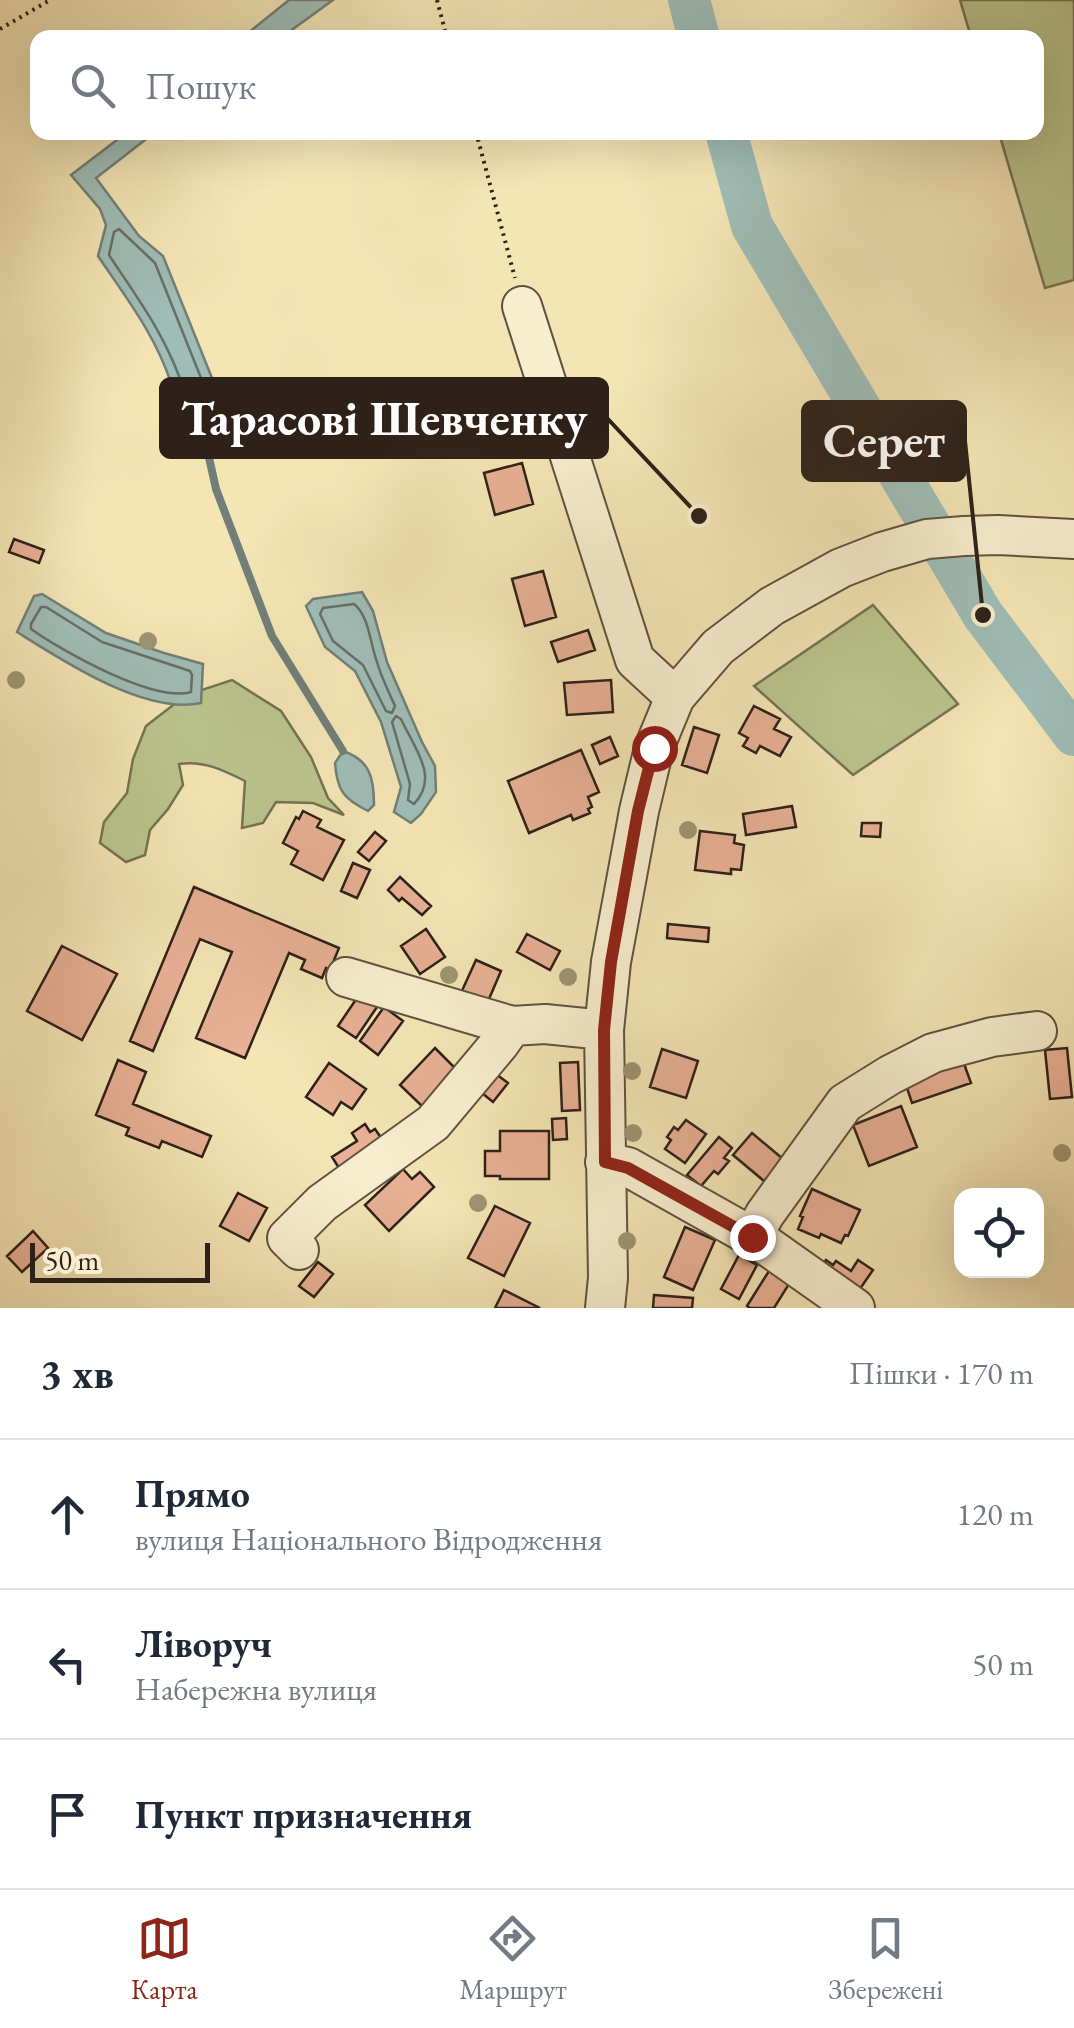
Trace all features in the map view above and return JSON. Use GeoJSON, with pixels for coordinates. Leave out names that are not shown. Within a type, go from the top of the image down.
{"type":"FeatureCollection","features":[{"type":"Feature","properties":{"kind":"street"},"geometry":{"type":"LineString","coordinates":[[522,306],[635,660],[675,697]]}},
{"type":"Feature","properties":{"kind":"street"},"geometry":{"type":"LineString","coordinates":[[604,1308],[608,1278],[604,1030],[611,962],[638,811],[654,748],[675,697],[718,647],[772,606],[842,568],[882,552],[927,539],[998,535],[1074,539]]}},
{"type":"Feature","properties":{"kind":"street"},"geometry":{"type":"LineString","coordinates":[[346,977],[512,1026],[544,1024],[604,1030]]}},
{"type":"Feature","properties":{"kind":"street"},"geometry":{"type":"LineString","coordinates":[[300,1250],[287,1238],[322,1203],[433,1124],[512,1026]]}},
{"type":"Feature","properties":{"kind":"street"},"geometry":{"type":"LineString","coordinates":[[752,1237],[845,1103],[934,1053],[992,1037],[1036,1031]]}},
{"type":"Feature","properties":{"kind":"street"},"geometry":{"type":"LineString","coordinates":[[605,1162],[628,1168],[752,1237],[855,1308]]}},
{"type":"Feature","properties":{"kind":"path"},"geometry":{"type":"LineString","coordinates":[[0,29],[50,0]]}},
{"type":"Feature","properties":{"kind":"path"},"geometry":{"type":"LineString","coordinates":[[437,0],[444,30]]}},
{"type":"Feature","properties":{"kind":"path"},"geometry":{"type":"LineString","coordinates":[[478,140],[522,306]]}},
{"type":"Feature","properties":{"kind":"green space"},"geometry":{"type":"Polygon","coordinates":[[[960,0],[1074,0],[1074,280],[1045,288],[1001,140],[1044,140],[1044,30],[969,30],[960,0]]]}},
{"type":"Feature","properties":{"kind":"green space"},"geometry":{"type":"Polygon","coordinates":[[[873,605],[958,704],[853,775],[754,686],[873,605]]]}},
{"type":"Feature","properties":{"kind":"green space"},"geometry":{"type":"Polygon","coordinates":[[[232,680],[281,711],[311,757],[328,798],[344,815],[313,803],[276,802],[263,823],[242,828],[245,781],[205,765],[179,764],[183,785],[150,830],[145,855],[126,862],[100,843],[104,822],[127,793],[133,759],[146,726],[186,695],[232,680]]]}},
{"type":"Feature","properties":{"kind":"water"},"geometry":{"type":"Polygon","coordinates":[[[289,0],[333,0],[292,30],[252,30],[289,0]]]}},
{"type":"Feature","properties":{"kind":"water"},"geometry":{"type":"Polygon","coordinates":[[[117,140],[145,140],[96,178],[139,236],[163,256],[222,403],[219,419],[258,424],[326,405],[335,419],[239,436],[203,436],[185,428],[157,349],[98,256],[106,225],[100,209],[71,175],[117,140]]]}},
{"type":"Feature","properties":{"kind":"water"},"geometry":{"type":"Polygon","coordinates":[[[362,592],[373,611],[387,662],[435,766],[436,792],[411,823],[394,812],[401,787],[381,722],[355,671],[325,647],[306,606],[313,599],[362,592]]]}},
{"type":"Feature","properties":{"kind":"water"},"geometry":{"type":"Polygon","coordinates":[[[42,594],[106,633],[203,664],[201,703],[179,705],[130,693],[105,683],[17,632],[34,596],[42,594]]]}},
{"type":"Feature","properties":{"kind":"water"},"geometry":{"type":"Polygon","coordinates":[[[343,751],[359,759],[369,771],[374,805],[368,811],[348,798],[340,787],[335,763],[343,751]]]}},
{"type":"Feature","properties":{"kind":"building"},"geometry":{"type":"Polygon","coordinates":[[[522,463],[533,504],[495,515],[484,473],[522,463]]]}},
{"type":"Feature","properties":{"kind":"building"},"geometry":{"type":"Polygon","coordinates":[[[14,539],[44,550],[39,563],[9,552],[14,539]]]}},
{"type":"Feature","properties":{"kind":"building"},"geometry":{"type":"Polygon","coordinates":[[[543,571],[556,617],[525,626],[512,579],[543,571]]]}},
{"type":"Feature","properties":{"kind":"building"},"geometry":{"type":"Polygon","coordinates":[[[588,630],[595,650],[558,662],[551,642],[588,630]]]}},
{"type":"Feature","properties":{"kind":"building"},"geometry":{"type":"Polygon","coordinates":[[[611,680],[613,712],[567,715],[564,683],[611,680]]]}},
{"type":"Feature","properties":{"kind":"building"},"geometry":{"type":"Polygon","coordinates":[[[754,706],[780,719],[774,729],[791,737],[780,756],[760,746],[756,753],[743,746],[748,738],[739,733],[754,706]]]}},
{"type":"Feature","properties":{"kind":"building"},"geometry":{"type":"Polygon","coordinates":[[[694,727],[719,735],[707,773],[682,765],[694,727]]]}},
{"type":"Feature","properties":{"kind":"building"},"geometry":{"type":"Polygon","coordinates":[[[610,737],[618,756],[600,764],[592,745],[610,737]]]}},
{"type":"Feature","properties":{"kind":"building"},"geometry":{"type":"Polygon","coordinates":[[[581,750],[599,792],[588,797],[590,813],[573,820],[571,815],[529,833],[508,781],[581,750]]]}},
{"type":"Feature","properties":{"kind":"building"},"geometry":{"type":"Polygon","coordinates":[[[792,806],[796,827],[746,835],[743,814],[792,806]]]}},
{"type":"Feature","properties":{"kind":"building"},"geometry":{"type":"Polygon","coordinates":[[[303,811],[321,820],[317,827],[344,840],[323,880],[291,864],[298,851],[283,843],[303,811]]]}},
{"type":"Feature","properties":{"kind":"building"},"geometry":{"type":"Polygon","coordinates":[[[862,823],[881,823],[880,837],[861,836],[862,823]]]}},
{"type":"Feature","properties":{"kind":"building"},"geometry":{"type":"Polygon","coordinates":[[[700,831],[735,835],[734,843],[744,845],[741,870],[731,869],[731,874],[695,870],[700,831]]]}},
{"type":"Feature","properties":{"kind":"building"},"geometry":{"type":"Polygon","coordinates":[[[375,832],[386,841],[369,861],[358,852],[375,832]]]}},
{"type":"Feature","properties":{"kind":"building"},"geometry":{"type":"Polygon","coordinates":[[[353,863],[370,870],[357,898],[341,891],[353,863]]]}},
{"type":"Feature","properties":{"kind":"building"},"geometry":{"type":"Polygon","coordinates":[[[400,877],[431,906],[422,915],[388,890],[400,877]]]}},
{"type":"Feature","properties":{"kind":"building"},"geometry":{"type":"Polygon","coordinates":[[[194,887],[339,948],[330,970],[326,968],[322,978],[301,969],[305,960],[289,953],[245,1058],[196,1038],[232,952],[200,939],[153,1051],[130,1041],[194,887]]]}},
{"type":"Feature","properties":{"kind":"building"},"geometry":{"type":"Polygon","coordinates":[[[668,924],[709,928],[708,942],[667,938],[668,924]]]}},
{"type":"Feature","properties":{"kind":"building"},"geometry":{"type":"Polygon","coordinates":[[[426,929],[445,957],[420,974],[401,946],[426,929]]]}},
{"type":"Feature","properties":{"kind":"building"},"geometry":{"type":"Polygon","coordinates":[[[527,934],[560,951],[550,970],[517,952],[527,934]]]}},
{"type":"Feature","properties":{"kind":"building"},"geometry":{"type":"Polygon","coordinates":[[[62,946],[117,974],[82,1040],[27,1011],[62,946]]]}},
{"type":"Feature","properties":{"kind":"building"},"geometry":{"type":"Polygon","coordinates":[[[476,960],[501,971],[486,1006],[460,995],[476,960]]]}},
{"type":"Feature","properties":{"kind":"building"},"geometry":{"type":"Polygon","coordinates":[[[361,992],[379,1004],[356,1038],[338,1026],[361,992]]]}},
{"type":"Feature","properties":{"kind":"building"},"geometry":{"type":"Polygon","coordinates":[[[384,1007],[403,1021],[378,1055],[360,1041],[384,1007]]]}},
{"type":"Feature","properties":{"kind":"building"},"geometry":{"type":"Polygon","coordinates":[[[435,1048],[460,1073],[425,1109],[400,1085],[435,1048]]]}},
{"type":"Feature","properties":{"kind":"building"},"geometry":{"type":"Polygon","coordinates":[[[1067,1048],[1072,1097],[1050,1099],[1045,1050],[1067,1048]]]}},
{"type":"Feature","properties":{"kind":"building"},"geometry":{"type":"Polygon","coordinates":[[[662,1049],[698,1061],[686,1098],[650,1087],[662,1049]]]}},
{"type":"Feature","properties":{"kind":"building"},"geometry":{"type":"Polygon","coordinates":[[[118,1060],[146,1072],[133,1104],[211,1136],[202,1157],[162,1141],[159,1148],[126,1135],[129,1128],[96,1115],[118,1060]]]}},
{"type":"Feature","properties":{"kind":"building"},"geometry":{"type":"Polygon","coordinates":[[[963,1061],[971,1083],[912,1103],[905,1082],[963,1061]]]}},
{"type":"Feature","properties":{"kind":"building"},"geometry":{"type":"Polygon","coordinates":[[[578,1062],[580,1110],[562,1111],[560,1063],[578,1062]]]}},
{"type":"Feature","properties":{"kind":"building"},"geometry":{"type":"Polygon","coordinates":[[[329,1063],[366,1089],[352,1109],[341,1102],[333,1115],[306,1097],[329,1063]]]}},
{"type":"Feature","properties":{"kind":"building"},"geometry":{"type":"Polygon","coordinates":[[[496,1074],[508,1083],[493,1102],[482,1093],[496,1074]]]}},
{"type":"Feature","properties":{"kind":"building"},"geometry":{"type":"Polygon","coordinates":[[[901,1106],[917,1147],[869,1166],[853,1125],[901,1106]]]}},
{"type":"Feature","properties":{"kind":"building"},"geometry":{"type":"Polygon","coordinates":[[[566,1118],[567,1139],[553,1140],[552,1119],[566,1118]]]}},
{"type":"Feature","properties":{"kind":"building"},"geometry":{"type":"Polygon","coordinates":[[[686,1120],[706,1134],[685,1163],[665,1149],[674,1127],[678,1130],[686,1120]]]}},
{"type":"Feature","properties":{"kind":"building"},"geometry":{"type":"Polygon","coordinates":[[[365,1124],[370,1132],[375,1129],[386,1145],[342,1173],[332,1157],[357,1141],[352,1133],[365,1124]]]}},
{"type":"Feature","properties":{"kind":"building"},"geometry":{"type":"Polygon","coordinates":[[[500,1131],[549,1131],[549,1179],[485,1176],[485,1151],[500,1151],[500,1131]]]}},
{"type":"Feature","properties":{"kind":"building"},"geometry":{"type":"Polygon","coordinates":[[[752,1133],[783,1159],[764,1181],[733,1155],[752,1133]]]}},
{"type":"Feature","properties":{"kind":"building"},"geometry":{"type":"Polygon","coordinates":[[[719,1137],[732,1148],[724,1158],[729,1161],[701,1186],[687,1175],[719,1137]]]}},
{"type":"Feature","properties":{"kind":"building"},"geometry":{"type":"Polygon","coordinates":[[[403,1169],[412,1179],[420,1172],[434,1187],[389,1231],[365,1205],[403,1169]]]}},
{"type":"Feature","properties":{"kind":"building"},"geometry":{"type":"Polygon","coordinates":[[[812,1189],[860,1210],[841,1243],[798,1229],[812,1189]]]}},
{"type":"Feature","properties":{"kind":"building"},"geometry":{"type":"Polygon","coordinates":[[[238,1193],[267,1208],[249,1241],[220,1226],[238,1193]]]}},
{"type":"Feature","properties":{"kind":"building"},"geometry":{"type":"Polygon","coordinates":[[[495,1206],[530,1223],[504,1276],[468,1258],[495,1206]]]}},
{"type":"Feature","properties":{"kind":"building"},"geometry":{"type":"Polygon","coordinates":[[[685,1227],[715,1240],[693,1290],[664,1277],[685,1227]]]}},
{"type":"Feature","properties":{"kind":"building"},"geometry":{"type":"Polygon","coordinates":[[[33,1231],[48,1248],[22,1272],[7,1256],[33,1231]]]}},
{"type":"Feature","properties":{"kind":"building"},"geometry":{"type":"Polygon","coordinates":[[[739,1255],[757,1265],[739,1299],[721,1289],[739,1255]]]}},
{"type":"Feature","properties":{"kind":"building"},"geometry":{"type":"Polygon","coordinates":[[[826,1260],[833,1265],[836,1261],[851,1271],[858,1260],[873,1270],[855,1296],[819,1270],[826,1260]]]}},
{"type":"Feature","properties":{"kind":"building"},"geometry":{"type":"Polygon","coordinates":[[[318,1262],[333,1274],[314,1297],[299,1286],[318,1262]]]}},
{"type":"Feature","properties":{"kind":"building"},"geometry":{"type":"Polygon","coordinates":[[[769,1271],[789,1284],[774,1308],[750,1308],[747,1306],[769,1271]]]}},
{"type":"Feature","properties":{"kind":"building"},"geometry":{"type":"Polygon","coordinates":[[[504,1290],[540,1308],[495,1308],[504,1290]]]}},
{"type":"Feature","properties":{"kind":"building"},"geometry":{"type":"Polygon","coordinates":[[[654,1295],[693,1298],[692,1308],[653,1308],[654,1295]]]}},
{"type":"Feature","properties":{"kind":"waterway"},"geometry":{"type":"LineString","coordinates":[[689,0],[697,30]]}},
{"type":"Feature","properties":{"kind":"waterway"},"geometry":{"type":"LineString","coordinates":[[728,140],[752,226],[983,615],[1074,735]]}},
{"type":"Feature","properties":{"kind":"waterway"},"geometry":{"type":"LineString","coordinates":[[202,426],[216,489],[272,636],[343,751]]}},
{"type":"Feature","properties":{"kind":"place","name":"Тарасові Шевченку"},"geometry":{"type":"Point","coordinates":[699,516]}},
{"type":"Feature","properties":{"kind":"place","name":"Серет"},"geometry":{"type":"Point","coordinates":[983,615]}},
{"type":"Feature","properties":{"kind":"route"},"geometry":{"type":"LineString","coordinates":[[654,748],[638,811],[611,962],[604,1030],[605,1162],[628,1168],[752,1237]]}}]}
